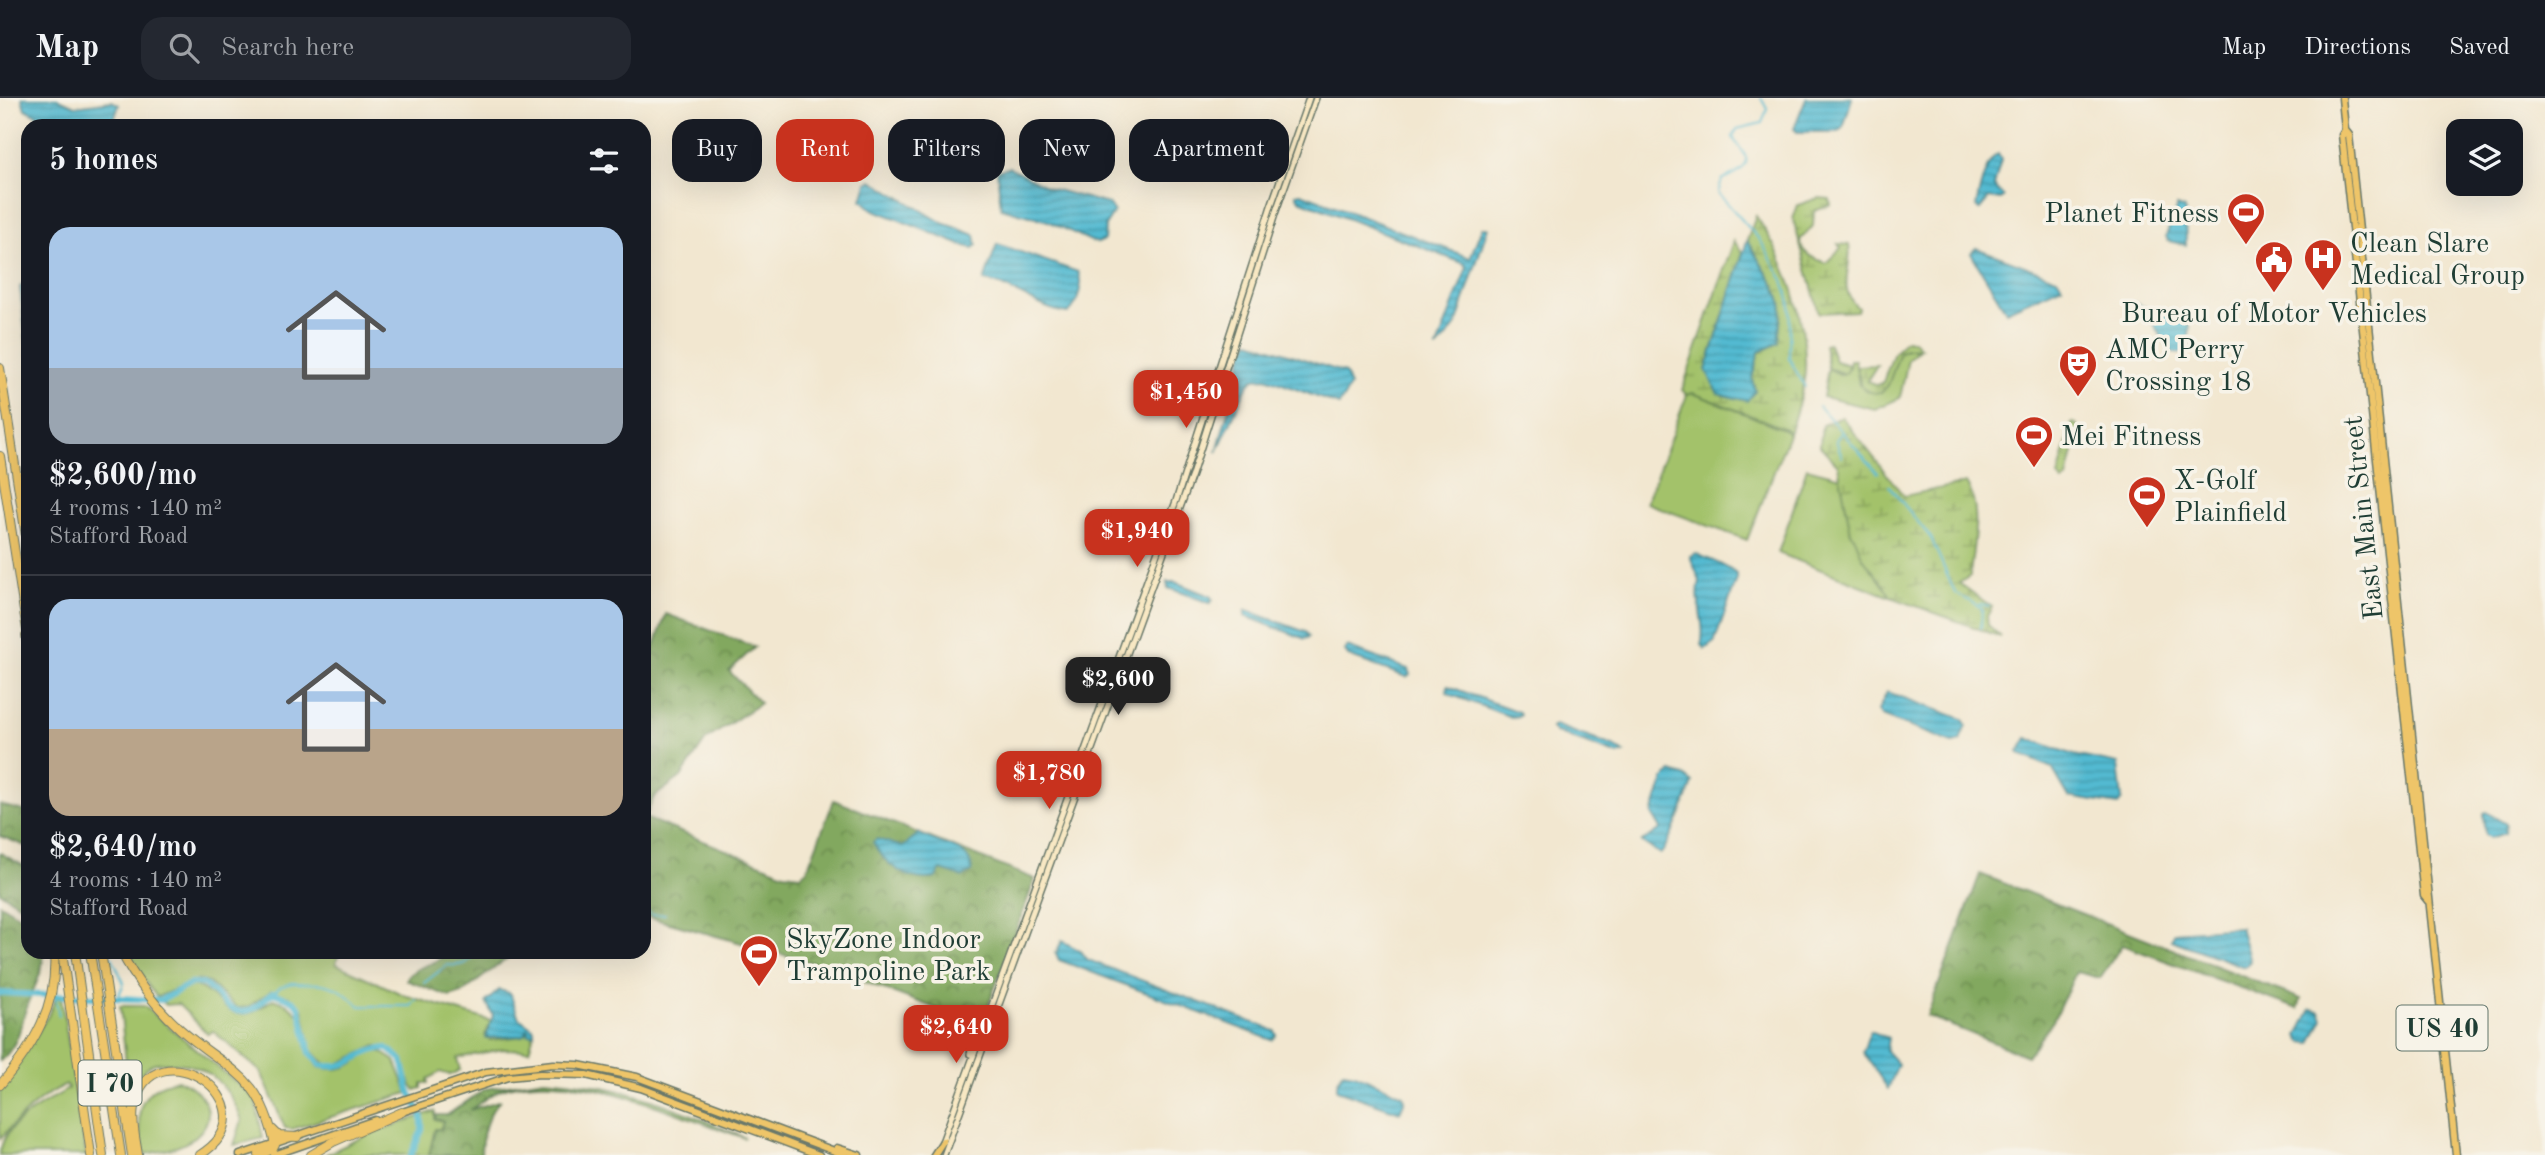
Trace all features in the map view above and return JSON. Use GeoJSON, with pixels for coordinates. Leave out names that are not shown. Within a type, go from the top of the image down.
{"type":"FeatureCollection","features":[{"type":"Feature","properties":{"kind":"highway"},"geometry":{"type":"LineString","coordinates":[[0,368],[21,504]]}},
{"type":"Feature","properties":{"kind":"highway"},"geometry":{"type":"LineString","coordinates":[[0,456],[21,595]]}},
{"type":"Feature","properties":{"kind":"highway"},"geometry":{"type":"LineString","coordinates":[[0,1085],[30,1048],[48,1010],[54,981],[54,959]]}},
{"type":"Feature","properties":{"kind":"highway"},"geometry":{"type":"LineString","coordinates":[[63,959],[91,1155]]}},
{"type":"Feature","properties":{"kind":"highway","name":"I 70"},"geometry":{"type":"LineString","coordinates":[[76,959],[103,1155]]}},
{"type":"Feature","properties":{"kind":"highway","name":"I 70"},"geometry":{"type":"LineString","coordinates":[[91,959],[121,1155]]}},
{"type":"Feature","properties":{"kind":"highway"},"geometry":{"type":"LineString","coordinates":[[102,959],[132,1155]]}},
{"type":"Feature","properties":{"kind":"highway"},"geometry":{"type":"LineString","coordinates":[[125,959],[166,1015],[252,1085],[264,1105],[275,1145],[273,1149],[258,1153]]}},
{"type":"Feature","properties":{"kind":"highway"},"geometry":{"type":"LineString","coordinates":[[138,1155],[134,1114],[137,1097],[154,1077],[179,1070],[198,1074],[210,1082],[224,1106],[219,1136],[200,1155]]}},
{"type":"Feature","properties":{"kind":"highway"},"geometry":{"type":"LineString","coordinates":[[311,1155],[333,1142],[404,1111]]}},
{"type":"Feature","properties":{"kind":"highway"},"geometry":{"type":"LineString","coordinates":[[272,1129],[279,1136],[298,1137]]}},
{"type":"Feature","properties":{"kind":"main road"},"geometry":{"type":"LineString","coordinates":[[936,1155],[1176,501],[1273,198],[1309,98]]}},
{"type":"Feature","properties":{"kind":"main road"},"geometry":{"type":"LineString","coordinates":[[944,1155],[1189,484],[1275,214],[1316,98]]}},
{"type":"Feature","properties":{"kind":"main road","name":"East Main Street"},"geometry":{"type":"LineString","coordinates":[[2342,98],[2353,170],[2431,894],[2428,901],[2456,1155]]}},
{"type":"Feature","properties":{"kind":"main road","name":"East Main Street"},"geometry":{"type":"LineString","coordinates":[[2345,130],[2343,146],[2385,546],[2424,896],[2428,901]]}},
{"type":"Feature","properties":{"kind":"main road"},"geometry":{"type":"LineString","coordinates":[[957,1101],[957,1090],[973,1046],[968,1033]]}},
{"type":"Feature","properties":{"kind":"main road"},"geometry":{"type":"LineString","coordinates":[[275,1145],[403,1100],[507,1068],[578,1065],[637,1077],[845,1155]]}},
{"type":"Feature","properties":{"kind":"main road"},"geometry":{"type":"LineString","coordinates":[[274,1155],[508,1077],[540,1074],[586,1075],[641,1088],[819,1155]]}},
{"type":"Feature","properties":{"kind":"main road"},"geometry":{"type":"LineString","coordinates":[[790,1134],[859,1155]]}},
{"type":"Feature","properties":{"kind":"main road"},"geometry":{"type":"LineString","coordinates":[[242,1154],[258,1153]]}},
{"type":"Feature","properties":{"kind":"green space"},"geometry":{"type":"Polygon","coordinates":[[[1818,198],[1830,199],[1831,205],[1814,211],[1813,226],[1800,240],[1801,245],[1809,255],[1826,263],[1841,248],[1838,244],[1849,245],[1847,285],[1857,311],[1819,313],[1793,219],[1798,205],[1818,198]]]}},
{"type":"Feature","properties":{"kind":"green space"},"geometry":{"type":"Polygon","coordinates":[[[1756,216],[1785,270],[1802,330],[1805,350],[1804,378],[1789,434],[1786,429],[1693,393],[1687,395],[1682,390],[1734,241],[1743,253],[1706,370],[1755,391],[1752,378],[1759,352],[1778,343],[1782,304],[1775,286],[1747,241],[1756,216]]]}},
{"type":"Feature","properties":{"kind":"green space"},"geometry":{"type":"Polygon","coordinates":[[[1905,340],[1914,341],[1921,348],[1900,352],[1888,385],[1881,393],[1868,392],[1860,382],[1857,366],[1877,365],[1867,381],[1877,385],[1883,382],[1893,355],[1905,340]]]}},
{"type":"Feature","properties":{"kind":"green space"},"geometry":{"type":"Polygon","coordinates":[[[1829,344],[1835,361],[1849,365],[1845,374],[1828,368],[1824,345],[1829,344]]]}},
{"type":"Feature","properties":{"kind":"green space"},"geometry":{"type":"Polygon","coordinates":[[[1911,348],[1918,350],[1908,359],[1900,398],[1875,409],[1823,397],[1828,368],[1841,375],[1849,368],[1850,360],[1855,360],[1859,385],[1881,393],[1888,385],[1900,352],[1911,348]]]}},
{"type":"Feature","properties":{"kind":"green space"},"geometry":{"type":"Polygon","coordinates":[[[1693,393],[1786,430],[1789,434],[1747,540],[1646,503],[1687,395],[1693,393]]]}},
{"type":"Feature","properties":{"kind":"green space"},"geometry":{"type":"Polygon","coordinates":[[[1842,417],[1904,496],[1966,483],[1974,503],[1975,528],[1970,576],[1959,583],[1992,607],[1987,616],[1988,625],[2001,637],[1891,597],[1862,556],[1851,533],[1838,465],[1820,446],[1822,425],[1842,417]]]}},
{"type":"Feature","properties":{"kind":"green space"},"geometry":{"type":"Polygon","coordinates":[[[2072,423],[2076,424],[2078,429],[2067,479],[2063,482],[2058,477],[2072,423]]]}},
{"type":"Feature","properties":{"kind":"green space"},"geometry":{"type":"Polygon","coordinates":[[[1807,468],[1841,477],[1851,533],[1858,540],[1863,558],[1879,575],[1891,597],[1778,553],[1807,468]]]}},
{"type":"Feature","properties":{"kind":"green space"},"geometry":{"type":"Polygon","coordinates":[[[666,614],[755,647],[729,671],[760,703],[706,740],[681,777],[654,797],[651,804],[651,657],[666,614]]]}},
{"type":"Feature","properties":{"kind":"green space"},"geometry":{"type":"Polygon","coordinates":[[[834,800],[1035,879],[981,1025],[813,963],[651,918],[651,820],[784,873],[801,875],[807,870],[834,800]]]}},
{"type":"Feature","properties":{"kind":"green space"},"geometry":{"type":"Polygon","coordinates":[[[0,805],[21,810],[21,844],[0,836],[0,805]]]}},
{"type":"Feature","properties":{"kind":"green space"},"geometry":{"type":"Polygon","coordinates":[[[0,853],[21,864],[21,906],[0,892],[0,853]]]}},
{"type":"Feature","properties":{"kind":"green space"},"geometry":{"type":"Polygon","coordinates":[[[1980,874],[2301,999],[2298,1009],[2122,945],[2100,978],[2076,972],[2053,1021],[2027,1056],[1927,1016],[1980,874]]]}},
{"type":"Feature","properties":{"kind":"green space"},"geometry":{"type":"Polygon","coordinates":[[[0,904],[21,917],[21,959],[43,959],[17,1037],[0,1061],[0,904]]]}},
{"type":"Feature","properties":{"kind":"green space"},"geometry":{"type":"Polygon","coordinates":[[[131,959],[337,959],[336,964],[404,995],[491,1021],[485,1035],[490,1040],[522,1036],[526,1028],[529,1034],[534,1034],[529,1050],[503,1049],[457,1058],[460,1070],[450,1075],[440,1072],[428,1079],[428,1083],[422,1083],[422,1088],[415,1090],[398,1056],[386,1048],[376,1046],[336,1065],[327,1065],[311,1051],[303,1009],[290,997],[271,991],[248,1007],[237,1008],[209,983],[198,980],[157,997],[131,959]]]}},
{"type":"Feature","properties":{"kind":"green space"},"geometry":{"type":"Polygon","coordinates":[[[506,959],[462,993],[450,997],[406,980],[415,971],[438,960],[506,959]]]}},
{"type":"Feature","properties":{"kind":"green space"},"geometry":{"type":"Polygon","coordinates":[[[192,985],[236,1013],[254,1011],[273,999],[287,1004],[302,1017],[307,1049],[318,1067],[331,1069],[348,1066],[365,1055],[380,1051],[395,1061],[408,1093],[292,1129],[285,1128],[261,1072],[213,1031],[208,1034],[178,1004],[165,1005],[162,1001],[192,985]]]}},
{"type":"Feature","properties":{"kind":"green space"},"geometry":{"type":"Polygon","coordinates":[[[61,997],[86,1155],[0,1155],[2,1144],[16,1124],[36,1108],[68,1089],[67,1085],[57,1089],[39,1101],[0,1139],[0,1088],[48,1016],[55,999],[61,997]]]}},
{"type":"Feature","properties":{"kind":"green space"},"geometry":{"type":"Polygon","coordinates":[[[120,1006],[144,1006],[255,1098],[263,1138],[234,1145],[242,1120],[237,1108],[216,1079],[196,1067],[155,1063],[144,1071],[129,1091],[120,1006]]]}},
{"type":"Feature","properties":{"kind":"green space"},"geometry":{"type":"Polygon","coordinates":[[[544,1079],[571,1081],[647,1098],[745,1138],[625,1096],[560,1083],[530,1083],[502,1089],[470,1110],[501,1100],[486,1125],[481,1155],[429,1155],[435,1129],[441,1129],[443,1121],[435,1119],[435,1115],[447,1115],[485,1089],[544,1079]]]}},
{"type":"Feature","properties":{"kind":"green space"},"geometry":{"type":"Polygon","coordinates":[[[178,1080],[194,1089],[205,1102],[208,1110],[204,1127],[186,1143],[144,1154],[139,1128],[141,1106],[153,1090],[178,1080]]]}},
{"type":"Feature","properties":{"kind":"green space"},"geometry":{"type":"Polygon","coordinates":[[[435,1111],[435,1119],[444,1120],[429,1155],[325,1155],[369,1134],[435,1111]]]}},
{"type":"Feature","properties":{"kind":"water"},"geometry":{"type":"Polygon","coordinates":[[[22,98],[57,98],[75,106],[112,101],[119,105],[114,119],[46,119],[25,109],[22,98]]]}},
{"type":"Feature","properties":{"kind":"water"},"geometry":{"type":"Polygon","coordinates":[[[1806,98],[1852,98],[1843,128],[1837,132],[1797,132],[1794,128],[1806,98]]]}},
{"type":"Feature","properties":{"kind":"water"},"geometry":{"type":"Polygon","coordinates":[[[1998,154],[2001,160],[1994,186],[2004,197],[2000,200],[1989,198],[1979,210],[1976,207],[1983,178],[1993,158],[1998,154]]]}},
{"type":"Feature","properties":{"kind":"water"},"geometry":{"type":"Polygon","coordinates":[[[1009,167],[1019,172],[1019,182],[1038,182],[1049,188],[1108,204],[1114,212],[1105,226],[1104,240],[1098,243],[1091,241],[1048,221],[1001,208],[998,182],[1005,182],[1005,168],[1009,167]]]}},
{"type":"Feature","properties":{"kind":"water"},"geometry":{"type":"Polygon","coordinates":[[[874,181],[941,222],[975,235],[977,245],[973,248],[961,245],[872,209],[862,200],[867,183],[874,181]]]}},
{"type":"Feature","properties":{"kind":"water"},"geometry":{"type":"Polygon","coordinates":[[[1301,193],[1470,258],[1482,227],[1488,227],[1456,325],[1436,350],[1467,267],[1465,264],[1299,200],[1296,194],[1301,193]]]}},
{"type":"Feature","properties":{"kind":"water"},"geometry":{"type":"Polygon","coordinates":[[[2177,206],[2185,209],[2186,245],[2168,241],[2166,236],[2177,206]]]}},
{"type":"Feature","properties":{"kind":"water"},"geometry":{"type":"Polygon","coordinates":[[[1747,241],[1775,286],[1782,304],[1778,343],[1759,352],[1752,378],[1755,391],[1747,401],[1718,394],[1706,370],[1747,241]]]}},
{"type":"Feature","properties":{"kind":"water"},"geometry":{"type":"Polygon","coordinates":[[[997,244],[1078,272],[1079,294],[1072,309],[1068,313],[1057,311],[1005,287],[984,281],[997,244]]]}},
{"type":"Feature","properties":{"kind":"water"},"geometry":{"type":"Polygon","coordinates":[[[1976,248],[2057,278],[2062,286],[2006,311],[1971,253],[1976,248]]]}},
{"type":"Feature","properties":{"kind":"water"},"geometry":{"type":"Polygon","coordinates":[[[2132,302],[2190,325],[2188,347],[2181,353],[2173,353],[2153,324],[2132,302]]]}},
{"type":"Feature","properties":{"kind":"water"},"geometry":{"type":"Polygon","coordinates":[[[1250,341],[1345,373],[1350,387],[1339,405],[1266,378],[1253,379],[1247,386],[1217,452],[1244,351],[1250,341]]]}},
{"type":"Feature","properties":{"kind":"water"},"geometry":{"type":"Polygon","coordinates":[[[1696,553],[1731,570],[1737,579],[1714,643],[1705,649],[1701,645],[1703,630],[1698,597],[1700,581],[1690,556],[1696,553]]]}},
{"type":"Feature","properties":{"kind":"water"},"geometry":{"type":"Polygon","coordinates":[[[1167,582],[1175,582],[1210,596],[1213,600],[1210,603],[1168,588],[1167,582]]]}},
{"type":"Feature","properties":{"kind":"water"},"geometry":{"type":"Polygon","coordinates":[[[1246,610],[1306,632],[1309,637],[1305,639],[1245,616],[1246,610]]]}},
{"type":"Feature","properties":{"kind":"water"},"geometry":{"type":"Polygon","coordinates":[[[1347,647],[1408,669],[1410,675],[1406,677],[1348,656],[1345,651],[1347,647]]]}},
{"type":"Feature","properties":{"kind":"water"},"geometry":{"type":"Polygon","coordinates":[[[1448,686],[1519,712],[1520,716],[1511,717],[1452,695],[1447,692],[1448,686]]]}},
{"type":"Feature","properties":{"kind":"water"},"geometry":{"type":"Polygon","coordinates":[[[1887,692],[1963,719],[1966,725],[1960,741],[1953,743],[1881,716],[1878,711],[1887,692]]]}},
{"type":"Feature","properties":{"kind":"water"},"geometry":{"type":"Polygon","coordinates":[[[1554,725],[1613,746],[1624,753],[1618,755],[1555,732],[1551,728],[1554,725]]]}},
{"type":"Feature","properties":{"kind":"water"},"geometry":{"type":"Polygon","coordinates":[[[2027,738],[2074,755],[2118,764],[2122,800],[2118,805],[2069,797],[2052,768],[2019,752],[2027,738]]]}},
{"type":"Feature","properties":{"kind":"water"},"geometry":{"type":"Polygon","coordinates":[[[1671,772],[1684,776],[1693,783],[1672,834],[1660,854],[1642,842],[1661,829],[1652,814],[1664,779],[1671,772]]]}},
{"type":"Feature","properties":{"kind":"water"},"geometry":{"type":"Polygon","coordinates":[[[2486,812],[2506,824],[2505,833],[2490,838],[2485,835],[2483,813],[2486,812]]]}},
{"type":"Feature","properties":{"kind":"water"},"geometry":{"type":"Polygon","coordinates":[[[919,833],[960,851],[970,863],[972,872],[962,877],[941,870],[935,878],[916,878],[891,865],[873,842],[877,839],[903,847],[919,833]]]}},
{"type":"Feature","properties":{"kind":"water"},"geometry":{"type":"Polygon","coordinates":[[[2240,927],[2250,961],[2245,967],[2171,940],[2175,932],[2240,927]]]}},
{"type":"Feature","properties":{"kind":"water"},"geometry":{"type":"Polygon","coordinates":[[[1062,941],[1079,950],[1088,960],[1275,1031],[1277,1035],[1272,1040],[1059,960],[1056,953],[1062,941]]]}},
{"type":"Feature","properties":{"kind":"water"},"geometry":{"type":"Polygon","coordinates":[[[499,990],[510,993],[519,1018],[534,1029],[534,1034],[529,1034],[527,1028],[526,1034],[521,1036],[486,1038],[493,1015],[486,1002],[499,990]]]}},
{"type":"Feature","properties":{"kind":"water"},"geometry":{"type":"Polygon","coordinates":[[[2311,1009],[2320,1011],[2323,1019],[2311,1043],[2302,1042],[2298,1036],[2311,1009]]]}},
{"type":"Feature","properties":{"kind":"water"},"geometry":{"type":"Polygon","coordinates":[[[1870,1031],[1888,1038],[1886,1051],[1898,1064],[1888,1089],[1863,1052],[1870,1031]]]}},
{"type":"Feature","properties":{"kind":"water"},"geometry":{"type":"Polygon","coordinates":[[[1343,1072],[1355,1074],[1403,1095],[1405,1100],[1400,1112],[1337,1090],[1337,1083],[1343,1072]]]}},
{"type":"Feature","properties":{"kind":"waterway"},"geometry":{"type":"LineString","coordinates":[[1761,98],[1767,109],[1762,123],[1737,129],[1733,137],[1743,152],[1746,163],[1741,170],[1722,180],[1718,193],[1760,240],[1783,280],[1790,303],[1789,358],[1805,387]]}},
{"type":"Feature","properties":{"kind":"waterway"},"geometry":{"type":"LineString","coordinates":[[1819,406],[1878,473]]}},
{"type":"Feature","properties":{"kind":"waterway"},"geometry":{"type":"LineString","coordinates":[[1841,433],[1836,440],[1842,457]]}},
{"type":"Feature","properties":{"kind":"waterway"},"geometry":{"type":"LineString","coordinates":[[1889,486],[1931,538],[1955,593],[1982,608],[1981,628]]}},
{"type":"Feature","properties":{"kind":"waterway"},"geometry":{"type":"LineString","coordinates":[[1980,604],[1989,606]]}},
{"type":"Feature","properties":{"kind":"waterway"},"geometry":{"type":"LineString","coordinates":[[651,914],[665,914]]}},
{"type":"Feature","properties":{"kind":"waterway"},"geometry":{"type":"LineString","coordinates":[[113,959],[124,983],[118,997]]}},
{"type":"Feature","properties":{"kind":"waterway"},"geometry":{"type":"LineString","coordinates":[[424,983],[447,965],[460,965],[470,959]]}},
{"type":"Feature","properties":{"kind":"waterway"},"geometry":{"type":"LineString","coordinates":[[0,993],[161,1000],[192,983],[203,984],[236,1011],[250,1010],[273,993],[292,1000],[299,1006],[310,1053],[320,1065],[348,1063],[369,1052],[387,1048],[402,1060],[409,1090],[422,1117],[422,1130],[411,1155]]}},
{"type":"Feature","properties":{"kind":"waterway"},"geometry":{"type":"LineString","coordinates":[[273,993],[292,983],[323,984],[339,989],[360,1006],[411,1006],[416,1000]]}},
{"type":"Feature","properties":{"kind":"waterway"},"geometry":{"type":"LineString","coordinates":[[55,995],[59,1016]]}},
{"type":"Feature","properties":{"kind":"place","name":"Planet Fitness"},"geometry":{"type":"Point","coordinates":[2246,246]}},
{"type":"Feature","properties":{"kind":"place","name":"Clean Slare Medical Group"},"geometry":{"type":"Point","coordinates":[2323,292]}},
{"type":"Feature","properties":{"kind":"place","name":"Bureau of Motor Vehicles"},"geometry":{"type":"Point","coordinates":[2274,294]}},
{"type":"Feature","properties":{"kind":"place","name":"AMC Perry Crossing 18"},"geometry":{"type":"Point","coordinates":[2078,398]}},
{"type":"Feature","properties":{"kind":"place","name":"Mei Fitness"},"geometry":{"type":"Point","coordinates":[2034,469]}},
{"type":"Feature","properties":{"kind":"place","name":"X-Golf Plainfield"},"geometry":{"type":"Point","coordinates":[2147,529]}},
{"type":"Feature","properties":{"kind":"place","name":"SkyZone Indoor Trampoline Park"},"geometry":{"type":"Point","coordinates":[759,988]}}]}
